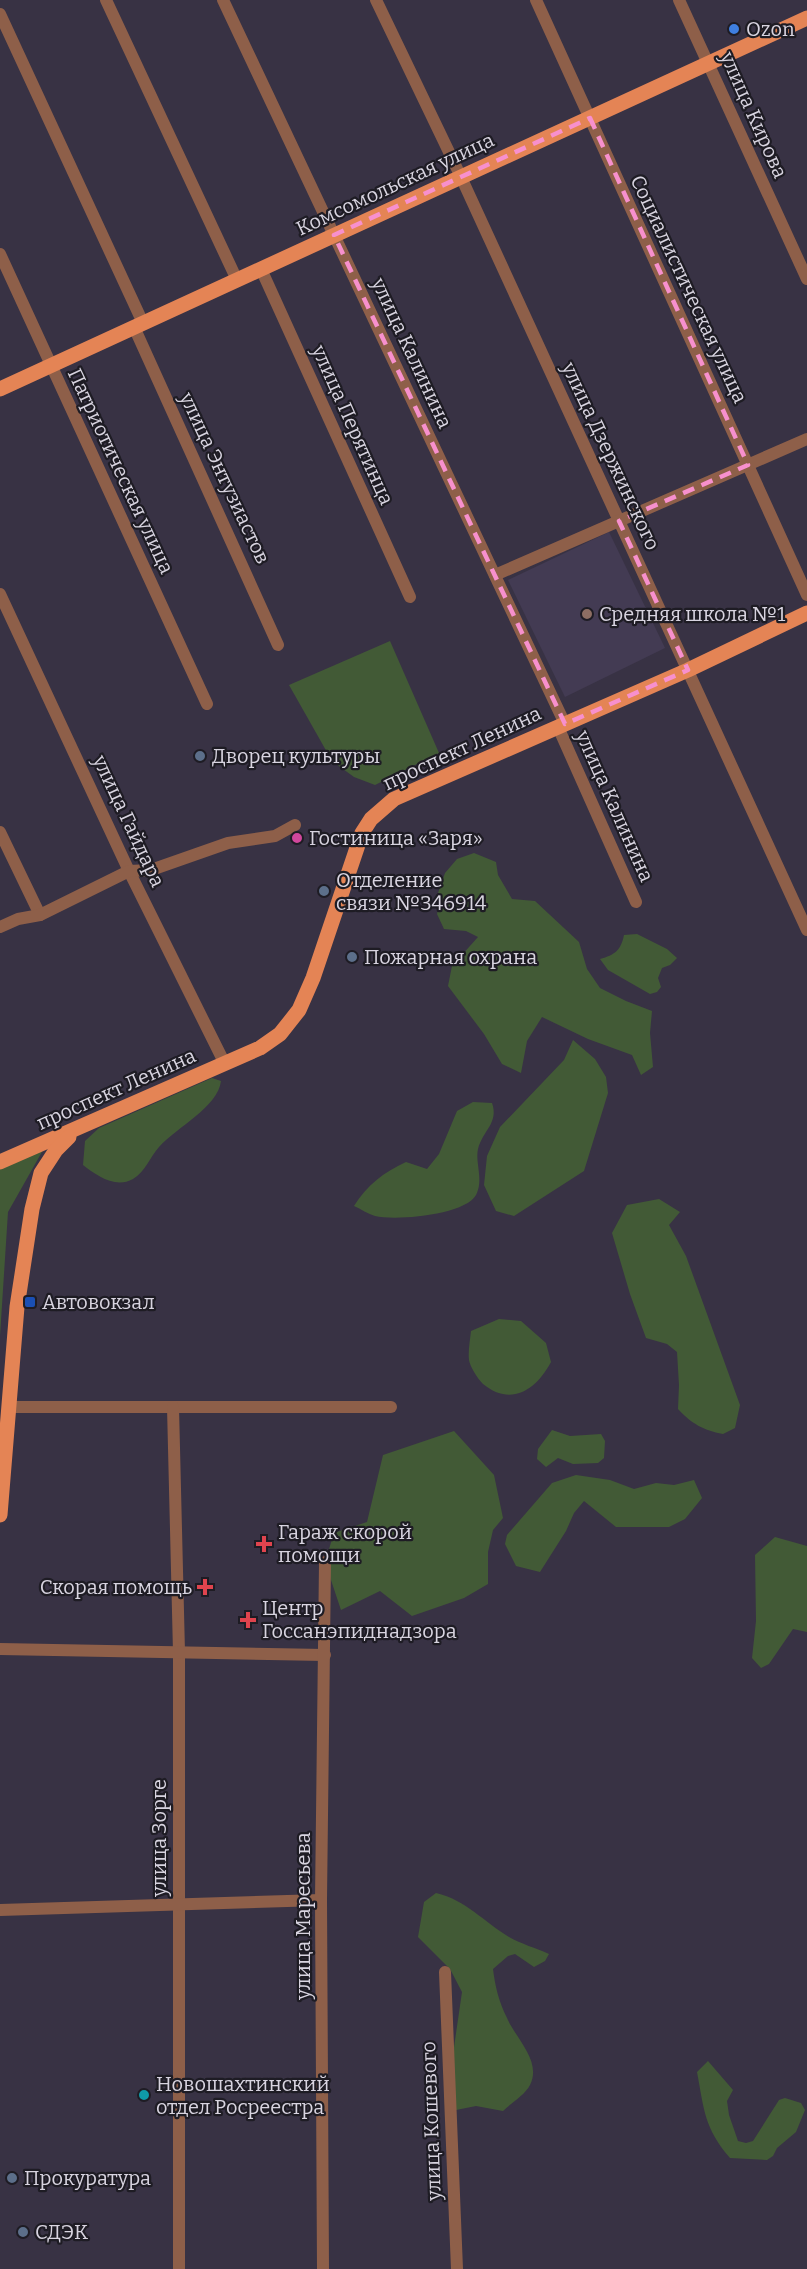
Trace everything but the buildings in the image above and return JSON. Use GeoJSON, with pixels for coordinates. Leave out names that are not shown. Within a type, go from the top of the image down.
{"type":"FeatureCollection","features":[{"type":"Feature","properties":{"kind":"main road","name":"Комсомольская улица"},"geometry":{"type":"LineString","coordinates":[[0,389],[807,18]]}},
{"type":"Feature","properties":{"kind":"main road","name":"проспект Ленина"},"geometry":{"type":"LineString","coordinates":[[0,1162],[260,1048],[280,1034],[299,1010],[313,978],[362,833],[371,819],[394,799],[688,670],[807,613]]}},
{"type":"Feature","properties":{"kind":"main road"},"geometry":{"type":"LineString","coordinates":[[0,1515],[17,1307],[32,1209],[41,1173],[56,1150],[78,1129]]}},
{"type":"Feature","properties":{"kind":"street"},"geometry":{"type":"LineString","coordinates":[[106,0],[237,280]]}},
{"type":"Feature","properties":{"kind":"street","name":"улица Калинина"},"geometry":{"type":"LineString","coordinates":[[223,0],[495,575],[636,902]]}},
{"type":"Feature","properties":{"kind":"street","name":"улица Дзержинского"},"geometry":{"type":"LineString","coordinates":[[376,0],[461,177],[807,930]]}},
{"type":"Feature","properties":{"kind":"street","name":"Социалистическая улица"},"geometry":{"type":"LineString","coordinates":[[536,0],[807,595]]}},
{"type":"Feature","properties":{"kind":"street","name":"улица Кирова"},"geometry":{"type":"LineString","coordinates":[[679,0],[807,279]]}},
{"type":"Feature","properties":{"kind":"street","name":"улица Энтузиастов"},"geometry":{"type":"LineString","coordinates":[[0,14],[139,325],[278,645]]}},
{"type":"Feature","properties":{"kind":"street","name":"Патриотическая улица"},"geometry":{"type":"LineString","coordinates":[[0,254],[207,704]]}},
{"type":"Feature","properties":{"kind":"street","name":"улица Перятинца"},"geometry":{"type":"LineString","coordinates":[[261,269],[410,597]]}},
{"type":"Feature","properties":{"kind":"street"},"geometry":{"type":"LineString","coordinates":[[495,575],[807,439]]}},
{"type":"Feature","properties":{"kind":"street","name":"улица Гайдара"},"geometry":{"type":"LineString","coordinates":[[0,594],[129,871],[225,1064]]}},
{"type":"Feature","properties":{"kind":"street"},"geometry":{"type":"LineString","coordinates":[[0,927],[18,919],[40,915],[129,871],[150,870],[228,843],[275,836],[296,825]]}},
{"type":"Feature","properties":{"kind":"street"},"geometry":{"type":"LineString","coordinates":[[0,832],[40,915]]}},
{"type":"Feature","properties":{"kind":"street"},"geometry":{"type":"LineString","coordinates":[[9,1407],[391,1407]]}},
{"type":"Feature","properties":{"kind":"street","name":"улица Зорге"},"geometry":{"type":"LineString","coordinates":[[172,1407],[179,1652],[178,2269]]}},
{"type":"Feature","properties":{"kind":"street","name":"улица Маресьева"},"geometry":{"type":"LineString","coordinates":[[323,2269],[321,1900],[325,1562]]}},
{"type":"Feature","properties":{"kind":"street"},"geometry":{"type":"LineString","coordinates":[[0,1649],[325,1655]]}},
{"type":"Feature","properties":{"kind":"street"},"geometry":{"type":"LineString","coordinates":[[0,1910],[321,1900]]}},
{"type":"Feature","properties":{"kind":"street","name":"улица Кошевого"},"geometry":{"type":"LineString","coordinates":[[445,1972],[457,2269]]}},
{"type":"Feature","properties":{"kind":"highlighted area"},"geometry":{"type":"Polygon","coordinates":[[[590,118],[748,465],[619,521],[688,670],[565,724],[334,235],[590,118]]]}},
{"type":"Feature","properties":{"kind":"shaded area","name":"Средняя школа №1"},"geometry":{"type":"Polygon","coordinates":[[[609,532],[665,648],[565,697],[508,580],[609,532]]]}},
{"type":"Feature","properties":{"kind":"green space"},"geometry":{"type":"Polygon","coordinates":[[[390,641],[439,753],[375,785],[354,777],[332,761],[289,685],[390,641]]]}},
{"type":"Feature","properties":{"kind":"green space"},"geometry":{"type":"Polygon","coordinates":[[[474,853],[496,862],[498,875],[512,899],[535,901],[579,942],[587,969],[600,988],[652,1011],[650,1033],[653,1067],[641,1075],[632,1055],[588,1039],[542,1017],[527,1041],[521,1073],[502,1064],[484,1034],[448,986],[452,966],[478,937],[466,931],[444,929],[437,914],[440,903],[438,893],[445,873],[457,859],[474,853]]]}},
{"type":"Feature","properties":{"kind":"green space"},"geometry":{"type":"Polygon","coordinates":[[[637,934],[667,949],[677,958],[670,965],[662,968],[658,978],[661,987],[657,992],[650,994],[608,970],[600,959],[616,951],[624,935],[637,934]]]}},
{"type":"Feature","properties":{"kind":"green space"},"geometry":{"type":"Polygon","coordinates":[[[573,1040],[595,1059],[606,1077],[608,1093],[584,1171],[514,1216],[496,1211],[484,1185],[487,1156],[500,1127],[564,1060],[573,1040]]]}},
{"type":"Feature","properties":{"kind":"green space"},"geometry":{"type":"Polygon","coordinates":[[[212,1078],[221,1081],[213,1099],[159,1147],[133,1179],[126,1182],[113,1182],[83,1165],[85,1141],[99,1128],[212,1078]]]}},
{"type":"Feature","properties":{"kind":"green space"},"geometry":{"type":"Polygon","coordinates":[[[473,1102],[492,1103],[494,1110],[492,1121],[478,1149],[478,1189],[469,1202],[445,1212],[398,1218],[375,1216],[354,1206],[370,1185],[398,1166],[406,1162],[427,1169],[439,1154],[457,1111],[473,1102]]]}},
{"type":"Feature","properties":{"kind":"green space"},"geometry":{"type":"Polygon","coordinates":[[[47,1143],[8,1212],[0,1336],[0,1162],[47,1143]]]}},
{"type":"Feature","properties":{"kind":"green space"},"geometry":{"type":"Polygon","coordinates":[[[659,1199],[680,1212],[669,1225],[686,1256],[740,1405],[735,1428],[723,1434],[698,1426],[678,1409],[677,1352],[667,1344],[646,1338],[612,1233],[627,1205],[659,1199]]]}},
{"type":"Feature","properties":{"kind":"green space"},"geometry":{"type":"Polygon","coordinates":[[[499,1319],[521,1321],[546,1343],[551,1362],[545,1372],[530,1387],[513,1395],[493,1391],[483,1384],[474,1373],[469,1360],[471,1331],[499,1319]]]}},
{"type":"Feature","properties":{"kind":"green space"},"geometry":{"type":"Polygon","coordinates":[[[552,1430],[570,1436],[601,1434],[605,1441],[604,1458],[598,1463],[573,1464],[558,1458],[546,1467],[537,1459],[538,1449],[552,1430]]]}},
{"type":"Feature","properties":{"kind":"green space"},"geometry":{"type":"Polygon","coordinates":[[[454,1431],[494,1475],[503,1518],[493,1530],[488,1552],[488,1584],[464,1598],[412,1616],[380,1591],[341,1610],[325,1562],[334,1533],[367,1522],[383,1455],[454,1431]]]}},
{"type":"Feature","properties":{"kind":"green space"},"geometry":{"type":"Polygon","coordinates":[[[576,1475],[610,1480],[634,1489],[656,1483],[674,1485],[694,1480],[702,1498],[685,1519],[669,1527],[616,1527],[584,1501],[574,1513],[566,1531],[540,1572],[516,1566],[505,1544],[507,1535],[552,1483],[576,1475]]]}},
{"type":"Feature","properties":{"kind":"green space"},"geometry":{"type":"Polygon","coordinates":[[[775,1537],[807,1546],[807,1632],[793,1629],[769,1664],[761,1668],[752,1658],[756,1621],[755,1555],[775,1537]]]}},
{"type":"Feature","properties":{"kind":"green space"},"geometry":{"type":"Polygon","coordinates":[[[436,1893],[466,1906],[518,1942],[549,1954],[545,1961],[534,1967],[515,1954],[508,1956],[493,1969],[502,2006],[533,2067],[533,2076],[528,2089],[503,2111],[476,2106],[456,2110],[453,2054],[462,1992],[450,1969],[418,1937],[424,1902],[436,1893]]]}},
{"type":"Feature","properties":{"kind":"green space"},"geometry":{"type":"Polygon","coordinates":[[[708,2061],[733,2090],[727,2101],[738,2141],[746,2143],[753,2141],[779,2100],[785,2098],[801,2103],[805,2110],[796,2132],[767,2160],[730,2158],[715,2137],[706,2118],[697,2072],[708,2061]]]}},
{"type":"Feature","properties":{"kind":"place","name":"Ozon"},"geometry":{"type":"Point","coordinates":[734,29]}},
{"type":"Feature","properties":{"kind":"place","name":"Средняя школа №1"},"geometry":{"type":"Point","coordinates":[587,614]}},
{"type":"Feature","properties":{"kind":"place","name":"Дворец культуры"},"geometry":{"type":"Point","coordinates":[200,756]}},
{"type":"Feature","properties":{"kind":"place","name":"Гостиница «Заря»"},"geometry":{"type":"Point","coordinates":[297,838]}},
{"type":"Feature","properties":{"kind":"place","name":"Отделение связи №346914"},"geometry":{"type":"Point","coordinates":[324,891]}},
{"type":"Feature","properties":{"kind":"place","name":"Пожарная охрана"},"geometry":{"type":"Point","coordinates":[352,957]}},
{"type":"Feature","properties":{"kind":"place","name":"Автовокзал"},"geometry":{"type":"Point","coordinates":[30,1302]}},
{"type":"Feature","properties":{"kind":"place","name":"Гараж скорой помощи"},"geometry":{"type":"Point","coordinates":[264,1544]}},
{"type":"Feature","properties":{"kind":"place","name":"Скорая помощь"},"geometry":{"type":"Point","coordinates":[205,1587]}},
{"type":"Feature","properties":{"kind":"place","name":"Центр Госсанэпиднадзора"},"geometry":{"type":"Point","coordinates":[248,1620]}},
{"type":"Feature","properties":{"kind":"place","name":"Новошахтинский отдел Росреестра"},"geometry":{"type":"Point","coordinates":[144,2095]}},
{"type":"Feature","properties":{"kind":"place","name":"Прокуратура"},"geometry":{"type":"Point","coordinates":[12,2178]}},
{"type":"Feature","properties":{"kind":"place","name":"СДЭК"},"geometry":{"type":"Point","coordinates":[23,2232]}}]}
